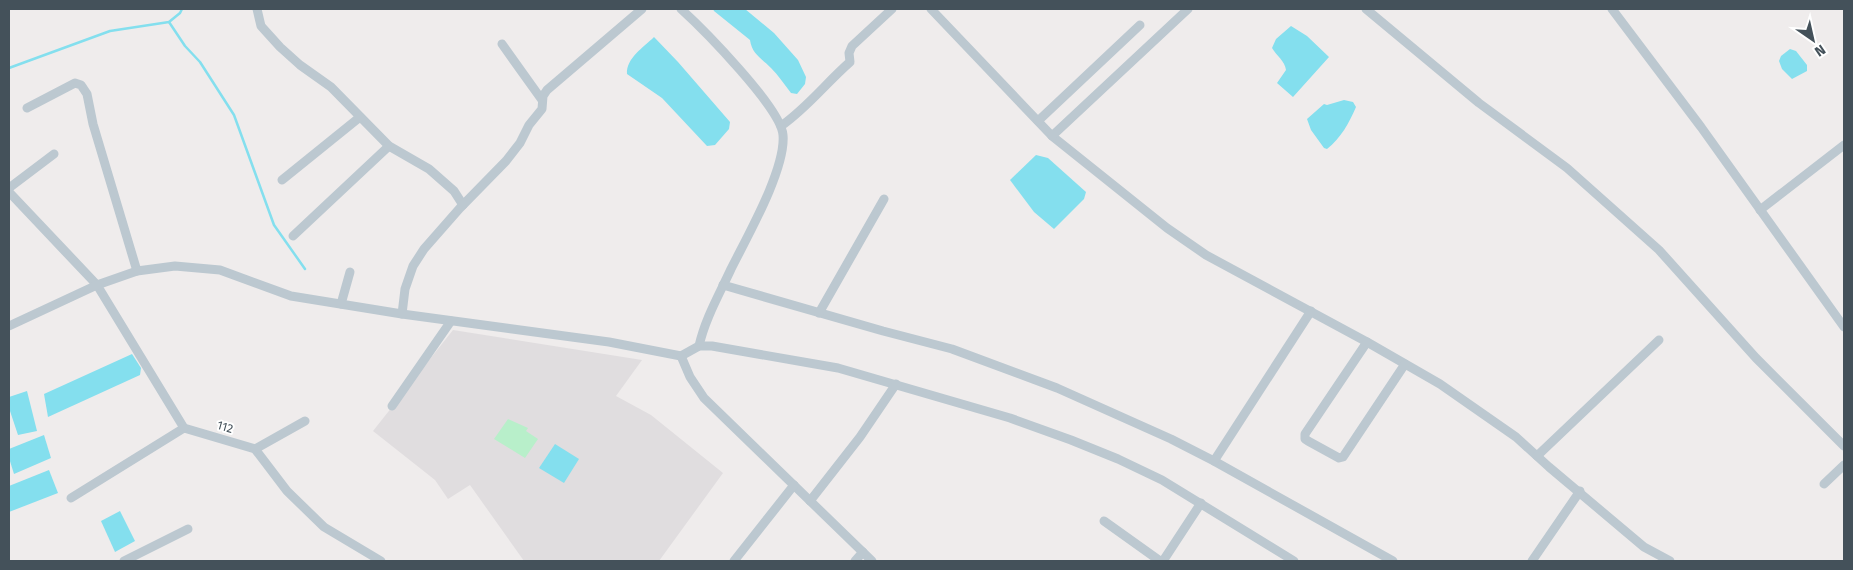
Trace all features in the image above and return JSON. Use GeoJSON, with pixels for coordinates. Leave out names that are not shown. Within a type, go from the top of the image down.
{"type":"FeatureCollection","features":[{"type":"Feature","properties":{"kind":"street"},"geometry":{"type":"LineString","coordinates":[[257,9],[261,26],[280,47],[300,65],[330,87],[389,146],[429,169],[454,191],[463,205]]}},
{"type":"Feature","properties":{"kind":"street"},"geometry":{"type":"LineString","coordinates":[[402,314],[405,289],[413,266],[424,249],[506,161],[520,143],[529,125],[542,109],[543,96],[547,90],[642,9]]}},
{"type":"Feature","properties":{"kind":"street"},"geometry":{"type":"LineString","coordinates":[[681,9],[724,51],[769,107],[781,126],[783,135],[778,167],[756,218],[707,318],[699,346]]}},
{"type":"Feature","properties":{"kind":"street"},"geometry":{"type":"LineString","coordinates":[[781,126],[808,105],[820,89],[850,62],[849,53],[852,46],[892,9]]}},
{"type":"Feature","properties":{"kind":"street"},"geometry":{"type":"LineString","coordinates":[[931,9],[1052,136],[1167,228],[1206,255],[1368,342],[1440,384],[1516,437],[1644,546],[1670,561]]}},
{"type":"Feature","properties":{"kind":"street"},"geometry":{"type":"LineString","coordinates":[[1052,136],[1188,9]]}},
{"type":"Feature","properties":{"kind":"street"},"geometry":{"type":"LineString","coordinates":[[1366,9],[1472,97],[1567,168],[1659,250],[1756,358],[1844,446]]}},
{"type":"Feature","properties":{"kind":"street"},"geometry":{"type":"LineString","coordinates":[[1612,9],[1701,128],[1844,327]]}},
{"type":"Feature","properties":{"kind":"street"},"geometry":{"type":"LineString","coordinates":[[1038,121],[1140,26]]}},
{"type":"Feature","properties":{"kind":"street"},"geometry":{"type":"LineString","coordinates":[[502,44],[542,100]]}},
{"type":"Feature","properties":{"kind":"street"},"geometry":{"type":"LineString","coordinates":[[26,108],[75,83],[81,85],[87,94],[93,124],[137,271]]}},
{"type":"Feature","properties":{"kind":"street"},"geometry":{"type":"LineString","coordinates":[[282,180],[360,117]]}},
{"type":"Feature","properties":{"kind":"street"},"geometry":{"type":"LineString","coordinates":[[1760,210],[1844,145]]}},
{"type":"Feature","properties":{"kind":"street"},"geometry":{"type":"LineString","coordinates":[[293,236],[389,146]]}},
{"type":"Feature","properties":{"kind":"street"},"geometry":{"type":"LineString","coordinates":[[9,188],[54,154]]}},
{"type":"Feature","properties":{"kind":"street"},"geometry":{"type":"LineString","coordinates":[[9,192],[97,285],[184,428],[71,498]]}},
{"type":"Feature","properties":{"kind":"street"},"geometry":{"type":"LineString","coordinates":[[819,313],[884,199]]}},
{"type":"Feature","properties":{"kind":"street"},"geometry":{"type":"LineString","coordinates":[[9,326],[97,285],[137,271],[175,266],[220,270],[291,296],[402,314],[609,342],[681,356],[699,346],[721,347],[802,360],[896,384],[1010,418],[1118,459],[1162,480],[1294,561]]}},
{"type":"Feature","properties":{"kind":"street"},"geometry":{"type":"LineString","coordinates":[[341,304],[350,272]]}},
{"type":"Feature","properties":{"kind":"street"},"geometry":{"type":"LineString","coordinates":[[724,284],[819,313],[952,349],[1057,388],[1214,461],[1393,561]]}},
{"type":"Feature","properties":{"kind":"street"},"geometry":{"type":"LineString","coordinates":[[1214,461],[1311,311]]}},
{"type":"Feature","properties":{"kind":"street"},"geometry":{"type":"LineString","coordinates":[[392,406],[451,320]]}},
{"type":"Feature","properties":{"kind":"street"},"geometry":{"type":"LineString","coordinates":[[1537,456],[1659,340]]}},
{"type":"Feature","properties":{"kind":"street"},"geometry":{"type":"LineString","coordinates":[[1368,342],[1305,434],[1305,439],[1308,441],[1339,458],[1343,457],[1405,364]]}},
{"type":"Feature","properties":{"kind":"street"},"geometry":{"type":"LineString","coordinates":[[681,356],[690,377],[704,398],[872,561]]}},
{"type":"Feature","properties":{"kind":"street"},"geometry":{"type":"LineString","coordinates":[[810,501],[860,437],[896,384]]}},
{"type":"Feature","properties":{"kind":"street"},"geometry":{"type":"LineString","coordinates":[[304,421],[255,449],[287,491],[324,528],[381,561]]}},
{"type":"Feature","properties":{"kind":"street","name":"112"},"geometry":{"type":"LineString","coordinates":[[184,428],[255,449]]}},
{"type":"Feature","properties":{"kind":"street"},"geometry":{"type":"LineString","coordinates":[[1824,484],[1844,464]]}},
{"type":"Feature","properties":{"kind":"street"},"geometry":{"type":"LineString","coordinates":[[734,561],[794,486]]}},
{"type":"Feature","properties":{"kind":"street"},"geometry":{"type":"LineString","coordinates":[[1532,561],[1580,491]]}},
{"type":"Feature","properties":{"kind":"street"},"geometry":{"type":"LineString","coordinates":[[1104,521],[1161,561],[1201,503]]}},
{"type":"Feature","properties":{"kind":"street"},"geometry":{"type":"LineString","coordinates":[[124,561],[188,529]]}},
{"type":"Feature","properties":{"kind":"street"},"geometry":{"type":"LineString","coordinates":[[855,561],[863,552]]}},
{"type":"Feature","properties":{"kind":"shaded area"},"geometry":{"type":"Polygon","coordinates":[[[453,330],[642,360],[616,396],[651,415],[723,473],[659,561],[524,561],[470,485],[448,499],[435,480],[373,431],[453,330]]]}},
{"type":"Feature","properties":{"kind":"green space"},"geometry":{"type":"Polygon","coordinates":[[[508,419],[528,428],[526,431],[538,439],[525,458],[494,439],[508,419]]]}},
{"type":"Feature","properties":{"kind":"water"},"geometry":{"type":"Polygon","coordinates":[[[713,9],[745,9],[774,33],[798,60],[806,77],[805,84],[797,94],[791,93],[774,71],[758,56],[750,40],[713,9]]]}},
{"type":"Feature","properties":{"kind":"water"},"geometry":{"type":"Polygon","coordinates":[[[1291,26],[1307,36],[1329,57],[1293,97],[1277,83],[1286,70],[1272,48],[1276,39],[1291,26]]]}},
{"type":"Feature","properties":{"kind":"water"},"geometry":{"type":"Polygon","coordinates":[[[654,37],[730,122],[729,129],[715,145],[707,146],[662,98],[627,74],[627,68],[632,58],[654,37]]]}},
{"type":"Feature","properties":{"kind":"water"},"geometry":{"type":"Polygon","coordinates":[[[1790,49],[1796,51],[1807,65],[1807,71],[1792,79],[1782,69],[1779,61],[1781,56],[1790,49]]]}},
{"type":"Feature","properties":{"kind":"water"},"geometry":{"type":"Polygon","coordinates":[[[1344,100],[1353,102],[1356,107],[1340,135],[1332,145],[1327,149],[1324,148],[1311,130],[1307,119],[1324,104],[1327,105],[1344,100]]]}},
{"type":"Feature","properties":{"kind":"water"},"geometry":{"type":"Polygon","coordinates":[[[1036,155],[1048,158],[1086,192],[1084,199],[1054,229],[1034,212],[1010,180],[1036,155]]]}},
{"type":"Feature","properties":{"kind":"water"},"geometry":{"type":"Polygon","coordinates":[[[132,354],[141,368],[140,375],[48,417],[44,394],[132,354]]]}},
{"type":"Feature","properties":{"kind":"water"},"geometry":{"type":"Polygon","coordinates":[[[27,391],[37,431],[18,435],[9,408],[9,397],[27,391]]]}},
{"type":"Feature","properties":{"kind":"water"},"geometry":{"type":"Polygon","coordinates":[[[44,435],[51,458],[14,474],[9,458],[9,449],[44,435]]]}},
{"type":"Feature","properties":{"kind":"water"},"geometry":{"type":"Polygon","coordinates":[[[555,444],[579,459],[564,483],[539,468],[555,444]]]}},
{"type":"Feature","properties":{"kind":"water"},"geometry":{"type":"Polygon","coordinates":[[[49,470],[58,493],[9,512],[9,486],[49,470]]]}},
{"type":"Feature","properties":{"kind":"water"},"geometry":{"type":"Polygon","coordinates":[[[120,511],[135,541],[115,552],[101,521],[120,511]]]}},
{"type":"Feature","properties":{"kind":"waterway"},"geometry":{"type":"LineString","coordinates":[[9,68],[110,31],[169,22],[182,9]]}},
{"type":"Feature","properties":{"kind":"waterway"},"geometry":{"type":"LineString","coordinates":[[169,22],[185,46],[200,62],[234,115],[274,225],[305,269]]}}]}
